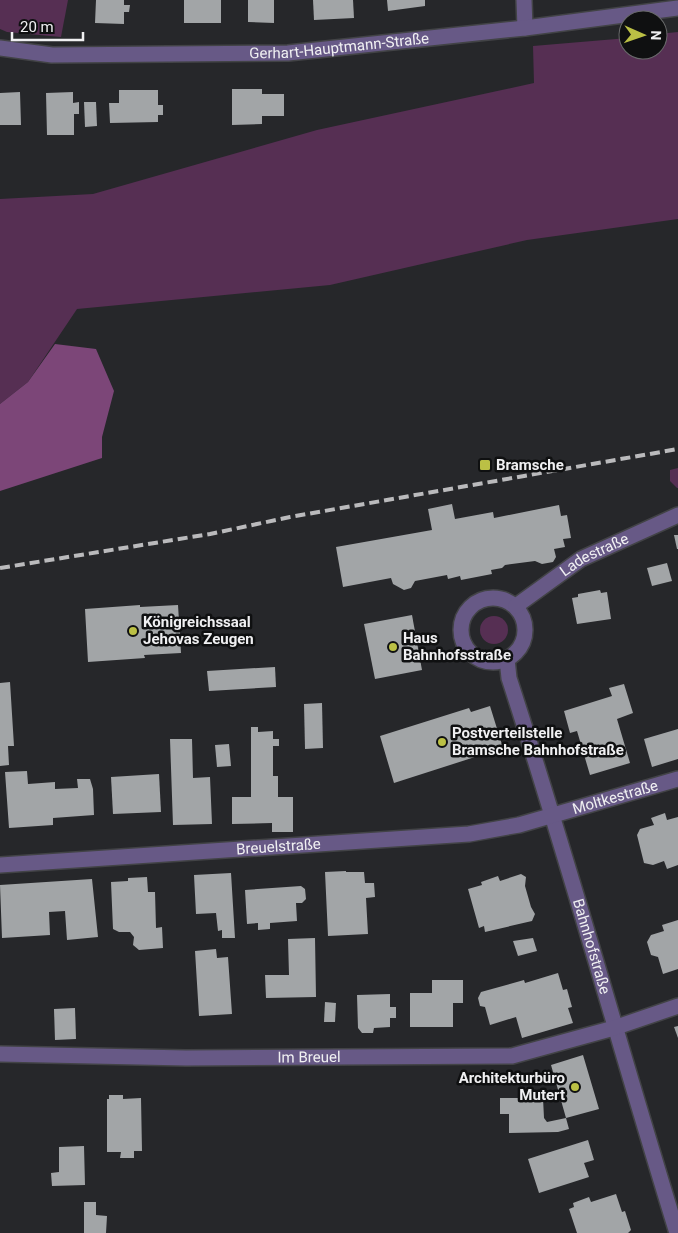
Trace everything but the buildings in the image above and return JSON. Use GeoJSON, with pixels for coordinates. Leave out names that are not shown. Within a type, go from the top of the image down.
{"type":"FeatureCollection","features":[{"type":"Feature","properties":{"kind":"street"},"geometry":{"type":"LineString","coordinates":[[524,0],[525,28]]}},
{"type":"Feature","properties":{"kind":"street","name":"Gerhart-Hauptmann-Straße"},"geometry":{"type":"LineString","coordinates":[[0,48],[52,55],[288,53],[525,28],[678,8]]}},
{"type":"Feature","properties":{"kind":"street","name":"Ladestraße"},"geometry":{"type":"LineString","coordinates":[[516,606],[581,559],[678,515]]}},
{"type":"Feature","properties":{"kind":"street"},"geometry":{"type":"LineString","coordinates":[[498,597],[516,606],[524,620],[526,635],[516,653],[507,659],[489,662],[472,654],[462,638],[461,629],[465,614],[480,600],[498,597]]}},
{"type":"Feature","properties":{"kind":"street","name":"Bahnhofstraße"},"geometry":{"type":"LineString","coordinates":[[507,659],[509,678],[553,814],[614,1028],[677,1233]]}},
{"type":"Feature","properties":{"kind":"street","name":"Moltkestraße"},"geometry":{"type":"LineString","coordinates":[[553,814],[678,779]]}},
{"type":"Feature","properties":{"kind":"street","name":"Breuelstraße"},"geometry":{"type":"LineString","coordinates":[[0,864],[469,834],[519,824],[553,814]]}},
{"type":"Feature","properties":{"kind":"street","name":"Im Breuel"},"geometry":{"type":"LineString","coordinates":[[0,1054],[186,1058],[483,1058],[512,1056],[614,1028],[678,1006]]}},
{"type":"Feature","properties":{"kind":"shaded area"},"geometry":{"type":"Polygon","coordinates":[[[0,0],[68,0],[61,37],[7,32],[0,29],[0,0]]]}},
{"type":"Feature","properties":{"kind":"shaded area"},"geometry":{"type":"Polygon","coordinates":[[[678,32],[678,219],[527,240],[330,285],[77,309],[28,382],[0,404],[0,199],[93,194],[317,130],[534,83],[533,46],[618,39],[618,60],[668,60],[668,33],[678,32]]]}},
{"type":"Feature","properties":{"kind":"shaded area"},"geometry":{"type":"Polygon","coordinates":[[[55,344],[96,349],[114,391],[102,437],[102,458],[0,491],[0,404],[28,382],[55,344]]]}},
{"type":"Feature","properties":{"kind":"shaded area"},"geometry":{"type":"Polygon","coordinates":[[[678,468],[677,488],[670,481],[670,470],[678,468]]]}},
{"type":"Feature","properties":{"kind":"shaded area"},"geometry":{"type":"Polygon","coordinates":[[[494,616],[504,620],[508,630],[504,640],[494,644],[484,640],[480,630],[484,620],[494,616]]]}},
{"type":"Feature","properties":{"kind":"railway"},"geometry":{"type":"LineString","coordinates":[[0,568],[210,534],[290,517],[678,449]]}},
{"type":"Feature","properties":{"kind":"place","name":"Bramsche"},"geometry":{"type":"Point","coordinates":[485,465]}},
{"type":"Feature","properties":{"kind":"place","name":"Königreichssaal Jehovas Zeugen"},"geometry":{"type":"Point","coordinates":[133,631]}},
{"type":"Feature","properties":{"kind":"place","name":"Haus Bahnhofsstraße"},"geometry":{"type":"Point","coordinates":[393,647]}},
{"type":"Feature","properties":{"kind":"place","name":"Postverteilstelle Bramsche Bahnhofstraße"},"geometry":{"type":"Point","coordinates":[442,742]}},
{"type":"Feature","properties":{"kind":"place","name":"Architekturbüro Mutert"},"geometry":{"type":"Point","coordinates":[575,1087]}}]}
